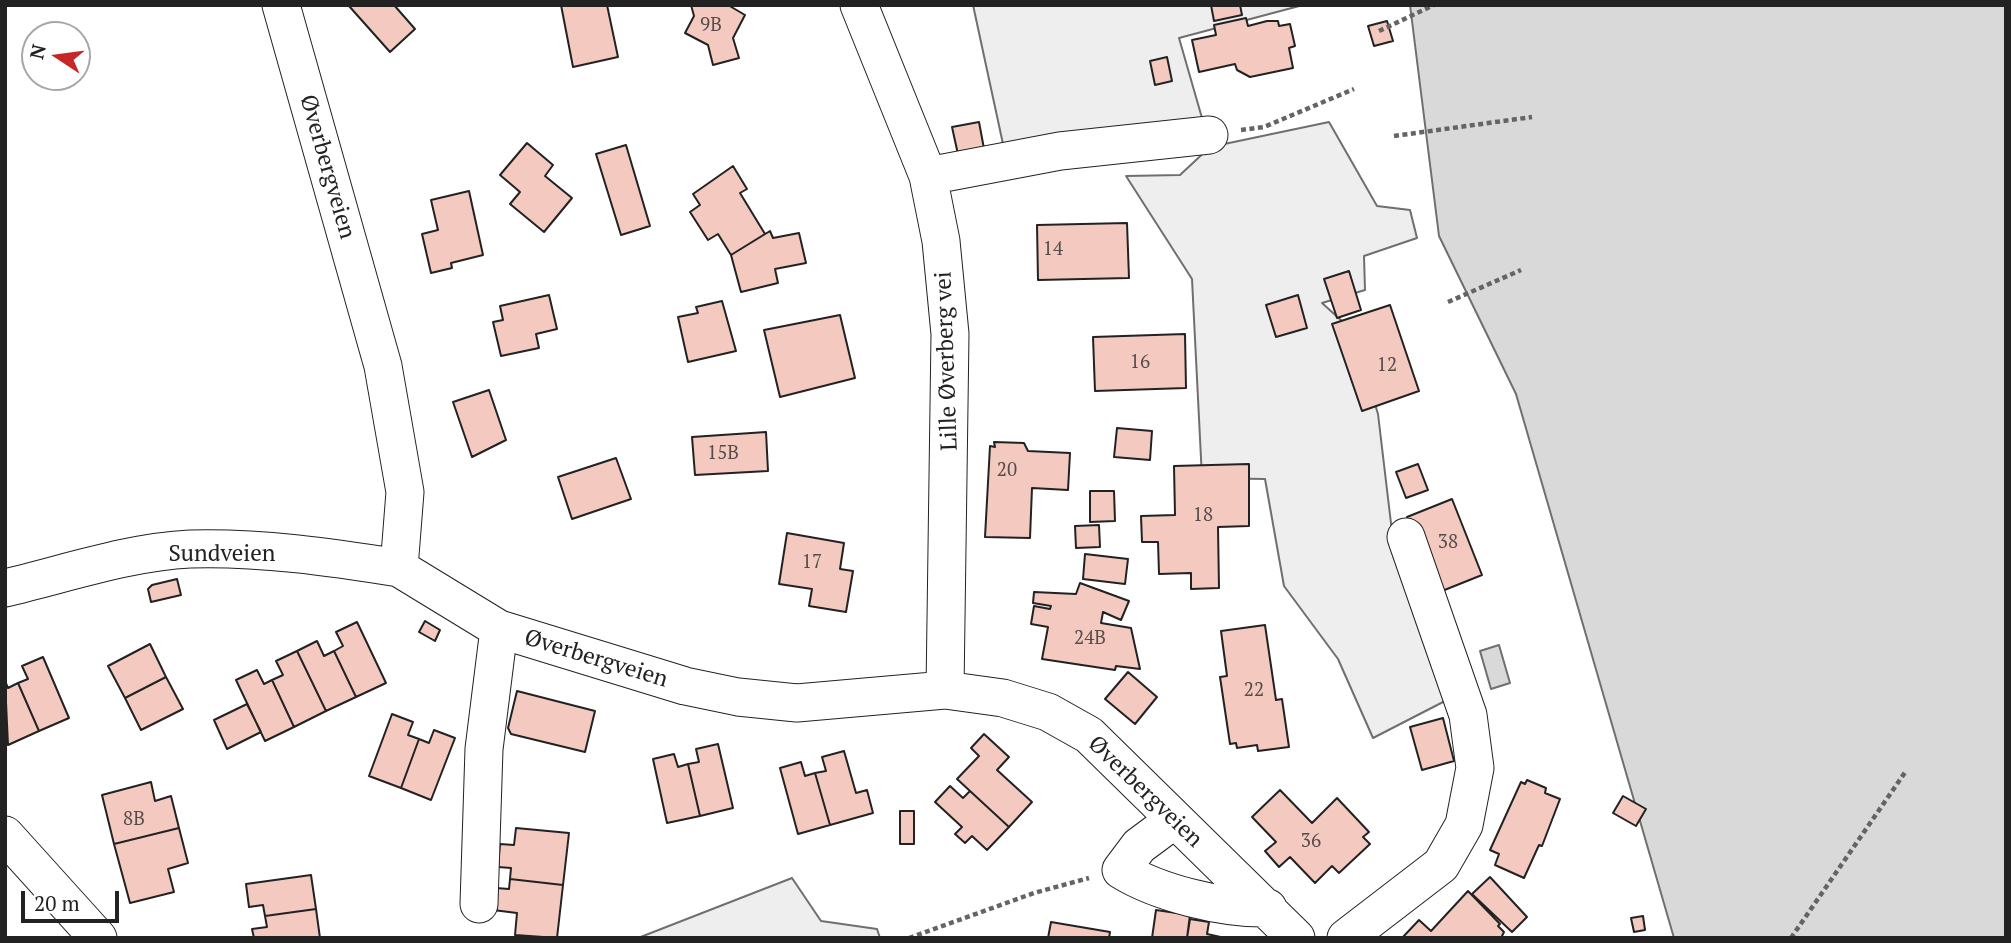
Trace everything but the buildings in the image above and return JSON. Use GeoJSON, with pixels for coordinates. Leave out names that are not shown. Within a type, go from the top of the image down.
{"type":"FeatureCollection","features":[{"type":"Feature","properties":{"kind":"street","name":"Øverbergveien"},"geometry":{"type":"LineString","coordinates":[[281,5],[383,366],[405,492],[399,568],[499,629],[685,687],[797,704],[945,690],[1003,698],[1058,717],[1089,735],[1296,938]]}},
{"type":"Feature","properties":{"kind":"street","name":"Lille Øverberg vei"},"geometry":{"type":"LineString","coordinates":[[859,5],[928,176],[941,241],[950,334],[945,690]]}},
{"type":"Feature","properties":{"kind":"street"},"geometry":{"type":"LineString","coordinates":[[928,176],[1060,151],[1209,135]]}},
{"type":"Feature","properties":{"kind":"street"},"geometry":{"type":"LineString","coordinates":[[1346,938],[1441,865],[1464,825],[1475,768],[1468,716],[1406,537]]}},
{"type":"Feature","properties":{"kind":"street","name":"Sundveien"},"geometry":{"type":"LineString","coordinates":[[5,588],[125,559],[188,549],[273,551],[399,568]]}},
{"type":"Feature","properties":{"kind":"street"},"geometry":{"type":"LineString","coordinates":[[479,904],[484,749],[499,629]]}},
{"type":"Feature","properties":{"kind":"street"},"geometry":{"type":"LineString","coordinates":[[1174,820],[1139,846],[1121,870],[1146,886],[1248,908],[1268,908]]}},
{"type":"Feature","properties":{"kind":"street"},"geometry":{"type":"LineString","coordinates":[[5,835],[98,938]]}},
{"type":"Feature","properties":{"kind":"path"},"geometry":{"type":"LineString","coordinates":[[1379,31],[1434,5]]}},
{"type":"Feature","properties":{"kind":"path"},"geometry":{"type":"LineString","coordinates":[[1209,135],[1264,127],[1354,89]]}},
{"type":"Feature","properties":{"kind":"path"},"geometry":{"type":"LineString","coordinates":[[1394,136],[1532,117]]}},
{"type":"Feature","properties":{"kind":"path"},"geometry":{"type":"LineString","coordinates":[[1448,302],[1521,270]]}},
{"type":"Feature","properties":{"kind":"path"},"geometry":{"type":"LineString","coordinates":[[1791,938],[1906,771]]}},
{"type":"Feature","properties":{"kind":"path"},"geometry":{"type":"LineString","coordinates":[[909,938],[1034,893],[1121,870]]}},
{"type":"Feature","properties":{"kind":"shaded area"},"geometry":{"type":"Polygon","coordinates":[[[973,5],[1303,5],[1179,38],[1202,118],[1003,144],[973,5]]]}},
{"type":"Feature","properties":{"kind":"shaded area"},"geometry":{"type":"Polygon","coordinates":[[[1410,5],[2006,5],[2006,938],[1674,938],[1516,394],[1439,236],[1410,5]]]}},
{"type":"Feature","properties":{"kind":"shaded area"},"geometry":{"type":"Polygon","coordinates":[[[1329,122],[1377,206],[1410,210],[1417,238],[1364,256],[1365,290],[1322,303],[1353,331],[1378,414],[1395,557],[1445,701],[1373,738],[1338,659],[1284,586],[1265,479],[1202,478],[1192,279],[1126,176],[1180,175],[1210,147],[1329,122]]]}},
{"type":"Feature","properties":{"kind":"shaded area"},"geometry":{"type":"Polygon","coordinates":[[[1499,645],[1510,683],[1491,689],[1480,651],[1499,645]]]}},
{"type":"Feature","properties":{"kind":"shaded area"},"geometry":{"type":"Polygon","coordinates":[[[792,878],[821,921],[877,929],[880,938],[638,938],[792,878]]]}}]}
